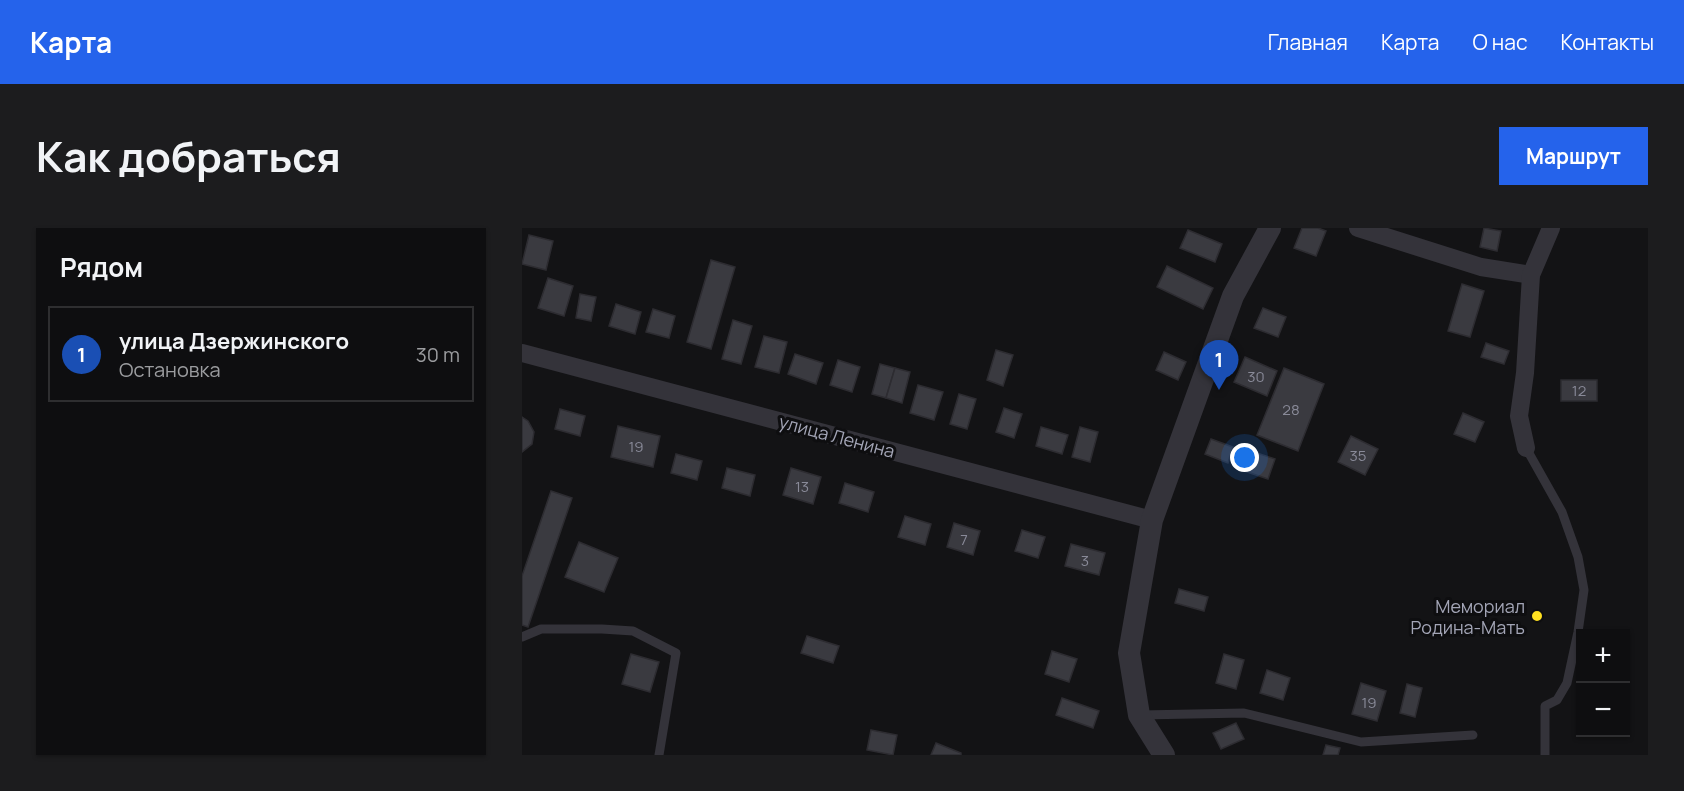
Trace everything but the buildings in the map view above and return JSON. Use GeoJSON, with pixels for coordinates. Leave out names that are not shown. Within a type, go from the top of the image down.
{"type":"FeatureCollection","features":[{"type":"Feature","properties":{"kind":"street"},"geometry":{"type":"LineString","coordinates":[[1164,755],[1138,716],[1129,653],[1152,520],[1233,296],[1270,228]]}},
{"type":"Feature","properties":{"kind":"street"},"geometry":{"type":"LineString","coordinates":[[1358,228],[1481,267],[1530,275]]}},
{"type":"Feature","properties":{"kind":"street"},"geometry":{"type":"LineString","coordinates":[[1526,448],[1519,416],[1525,373],[1530,275],[1551,228]]}},
{"type":"Feature","properties":{"kind":"street","name":"улица Ленина"},"geometry":{"type":"LineString","coordinates":[[522,353],[1152,520]]}},
{"type":"Feature","properties":{"kind":"lane"},"geometry":{"type":"LineString","coordinates":[[1526,448],[1563,512],[1578,557],[1584,590],[1567,683],[1557,700],[1545,706],[1545,755]]}},
{"type":"Feature","properties":{"kind":"lane"},"geometry":{"type":"LineString","coordinates":[[522,637],[541,629],[633,631],[676,653],[659,755]]}},
{"type":"Feature","properties":{"kind":"lane"},"geometry":{"type":"LineString","coordinates":[[1138,716],[1244,713],[1361,742],[1473,735]]}},
{"type":"Feature","properties":{"kind":"place","name":"улица Дзержинского"},"geometry":{"type":"Point","coordinates":[1219,390]}},
{"type":"Feature","properties":{"kind":"place","name":"Мемориал Родина-Мать"},"geometry":{"type":"Point","coordinates":[1537,616]}}]}
